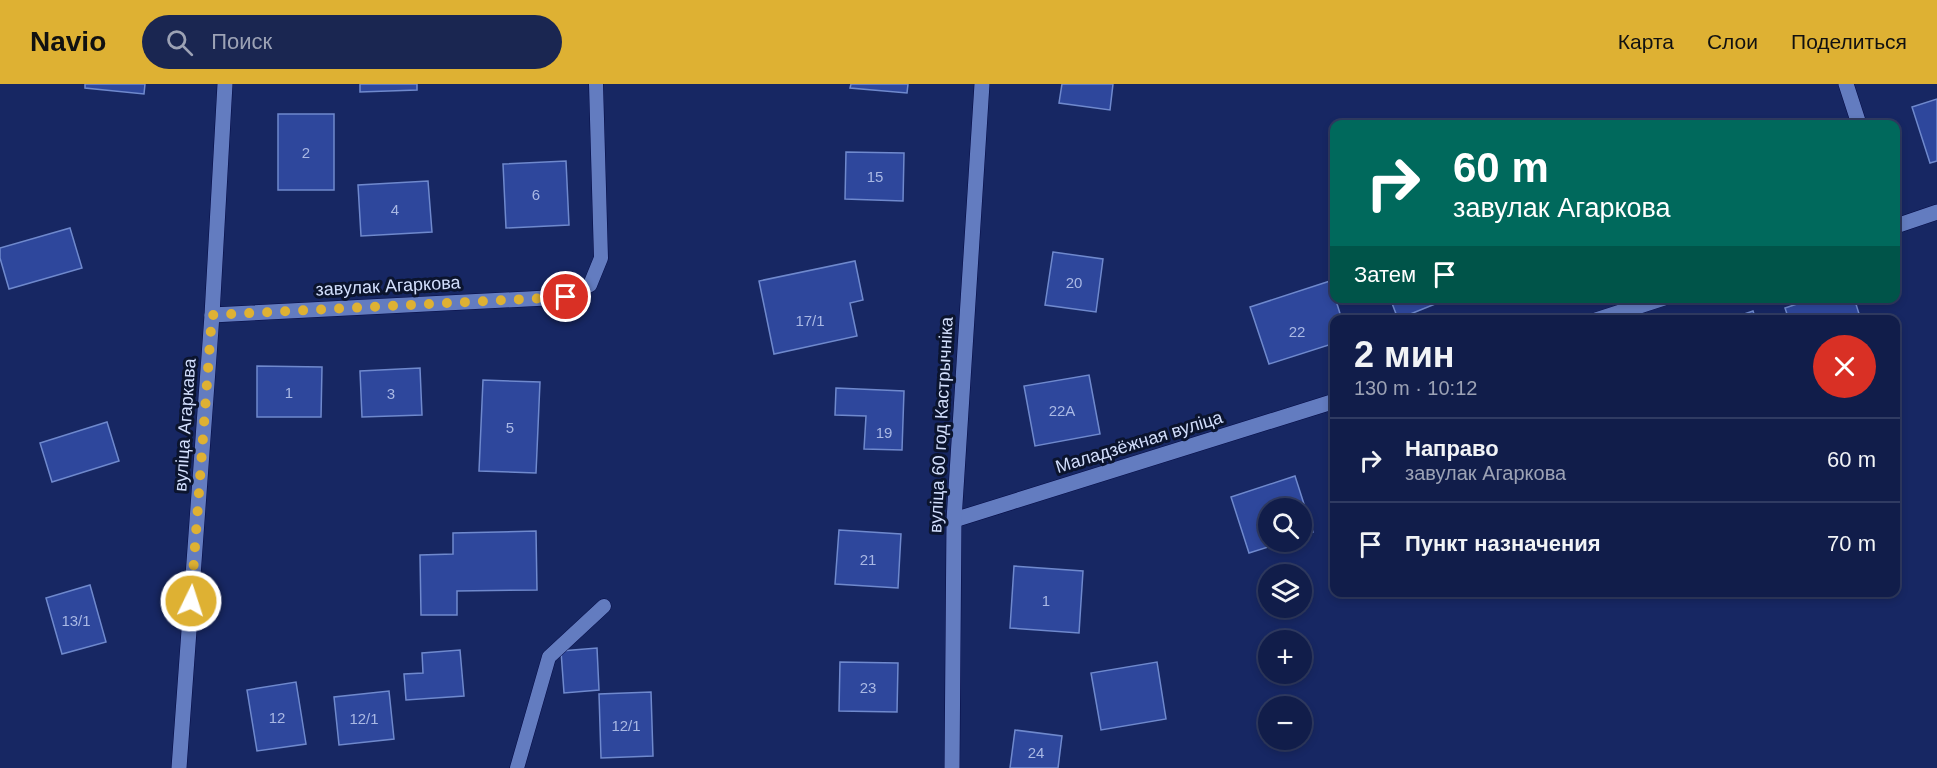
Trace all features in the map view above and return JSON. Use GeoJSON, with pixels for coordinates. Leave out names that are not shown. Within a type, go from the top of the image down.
{"type":"FeatureCollection","features":[{"type":"Feature","properties":{"kind":"street","name":"вуліца Агаркава"},"geometry":{"type":"LineString","coordinates":[[179,768],[212,315],[225,84]]}},
{"type":"Feature","properties":{"kind":"street","name":"вуліца 60 год Кастрычніка"},"geometry":{"type":"LineString","coordinates":[[952,768],[954,520],[982,84]]}},
{"type":"Feature","properties":{"kind":"street"},"geometry":{"type":"LineString","coordinates":[[1846,84],[1858,120]]}},
{"type":"Feature","properties":{"kind":"street"},"geometry":{"type":"LineString","coordinates":[[1900,225],[1937,212]]}},
{"type":"Feature","properties":{"kind":"street","name":"завулак Агаркова"},"geometry":{"type":"LineString","coordinates":[[212,315],[566,297]]}},
{"type":"Feature","properties":{"kind":"street"},"geometry":{"type":"LineString","coordinates":[[1611,315],[1649,303]]}},
{"type":"Feature","properties":{"kind":"street","name":"Маладзёжная вуліца"},"geometry":{"type":"LineString","coordinates":[[954,520],[1330,403]]}},
{"type":"Feature","properties":{"kind":"lane"},"geometry":{"type":"LineString","coordinates":[[566,297],[590,285],[601,258],[596,84]]}},
{"type":"Feature","properties":{"kind":"lane"},"geometry":{"type":"LineString","coordinates":[[517,768],[549,657],[604,606]]}},
{"type":"Feature","properties":{"kind":"building"},"geometry":{"type":"Polygon","coordinates":[[[85,84],[145,84],[144,94],[85,88],[85,84]]]}},
{"type":"Feature","properties":{"kind":"building"},"geometry":{"type":"Polygon","coordinates":[[[360,84],[417,84],[417,90],[360,92],[360,84]]]}},
{"type":"Feature","properties":{"kind":"building"},"geometry":{"type":"Polygon","coordinates":[[[851,84],[908,84],[907,93],[850,88],[851,84]]]}},
{"type":"Feature","properties":{"kind":"building"},"geometry":{"type":"Polygon","coordinates":[[[1062,84],[1113,84],[1110,110],[1059,103],[1062,84]]]}},
{"type":"Feature","properties":{"kind":"building"},"geometry":{"type":"Polygon","coordinates":[[[1937,99],[1937,161],[1930,163],[1912,107],[1937,99]]]}},
{"type":"Feature","properties":{"kind":"building"},"geometry":{"type":"Polygon","coordinates":[[[278,114],[334,114],[334,190],[278,190],[278,114]]]}},
{"type":"Feature","properties":{"kind":"building"},"geometry":{"type":"Polygon","coordinates":[[[846,152],[904,153],[903,201],[845,199],[846,152]]]}},
{"type":"Feature","properties":{"kind":"building"},"geometry":{"type":"Polygon","coordinates":[[[566,161],[569,225],[506,228],[503,164],[566,161]]]}},
{"type":"Feature","properties":{"kind":"building"},"geometry":{"type":"Polygon","coordinates":[[[428,181],[432,232],[361,236],[358,185],[428,181]]]}},
{"type":"Feature","properties":{"kind":"building"},"geometry":{"type":"Polygon","coordinates":[[[70,228],[82,268],[9,289],[0,258],[0,248],[70,228]]]}},
{"type":"Feature","properties":{"kind":"building"},"geometry":{"type":"Polygon","coordinates":[[[1053,252],[1103,259],[1096,312],[1045,305],[1053,252]]]}},
{"type":"Feature","properties":{"kind":"building"},"geometry":{"type":"Polygon","coordinates":[[[855,261],[863,300],[850,303],[857,336],[774,354],[759,281],[855,261]]]}},
{"type":"Feature","properties":{"kind":"building"},"geometry":{"type":"Polygon","coordinates":[[[1330,281],[1330,303],[1337,303],[1340,315],[1330,315],[1330,345],[1269,364],[1250,307],[1330,281]]]}},
{"type":"Feature","properties":{"kind":"building"},"geometry":{"type":"Polygon","coordinates":[[[1392,303],[1438,303],[1408,315],[1396,315],[1392,303]]]}},
{"type":"Feature","properties":{"kind":"building"},"geometry":{"type":"Polygon","coordinates":[[[1800,303],[1856,303],[1859,315],[1787,315],[1785,308],[1800,303]]]}},
{"type":"Feature","properties":{"kind":"building"},"geometry":{"type":"Polygon","coordinates":[[[1753,311],[1754,315],[1741,315],[1753,311]]]}},
{"type":"Feature","properties":{"kind":"building"},"geometry":{"type":"Polygon","coordinates":[[[257,366],[322,367],[321,417],[257,417],[257,366]]]}},
{"type":"Feature","properties":{"kind":"building"},"geometry":{"type":"Polygon","coordinates":[[[420,368],[422,415],[362,417],[360,371],[420,368]]]}},
{"type":"Feature","properties":{"kind":"building"},"geometry":{"type":"Polygon","coordinates":[[[1089,375],[1100,434],[1035,446],[1024,386],[1089,375]]]}},
{"type":"Feature","properties":{"kind":"building"},"geometry":{"type":"Polygon","coordinates":[[[483,380],[540,382],[536,473],[479,471],[483,380]]]}},
{"type":"Feature","properties":{"kind":"building"},"geometry":{"type":"Polygon","coordinates":[[[836,388],[904,391],[902,450],[864,449],[866,416],[835,415],[836,388]]]}},
{"type":"Feature","properties":{"kind":"building"},"geometry":{"type":"Polygon","coordinates":[[[107,422],[119,461],[52,482],[40,443],[107,422]]]}},
{"type":"Feature","properties":{"kind":"building"},"geometry":{"type":"Polygon","coordinates":[[[1295,476],[1302,498],[1258,498],[1258,550],[1249,553],[1231,497],[1295,476]]]}},
{"type":"Feature","properties":{"kind":"building"},"geometry":{"type":"Polygon","coordinates":[[[839,530],[901,534],[898,588],[835,584],[839,530]]]}},
{"type":"Feature","properties":{"kind":"building"},"geometry":{"type":"Polygon","coordinates":[[[536,531],[537,590],[457,591],[457,615],[421,615],[420,555],[453,554],[453,533],[536,531]]]}},
{"type":"Feature","properties":{"kind":"building"},"geometry":{"type":"Polygon","coordinates":[[[1014,566],[1083,571],[1079,633],[1010,628],[1014,566]]]}},
{"type":"Feature","properties":{"kind":"building"},"geometry":{"type":"Polygon","coordinates":[[[90,585],[106,642],[62,654],[46,598],[90,585]]]}},
{"type":"Feature","properties":{"kind":"building"},"geometry":{"type":"Polygon","coordinates":[[[597,648],[599,690],[564,693],[561,651],[597,648]]]}},
{"type":"Feature","properties":{"kind":"building"},"geometry":{"type":"Polygon","coordinates":[[[460,650],[464,696],[406,700],[404,674],[423,673],[422,653],[460,650]]]}},
{"type":"Feature","properties":{"kind":"building"},"geometry":{"type":"Polygon","coordinates":[[[840,662],[898,663],[897,712],[839,711],[840,662]]]}},
{"type":"Feature","properties":{"kind":"building"},"geometry":{"type":"Polygon","coordinates":[[[1157,662],[1166,719],[1101,730],[1091,673],[1157,662]]]}},
{"type":"Feature","properties":{"kind":"building"},"geometry":{"type":"Polygon","coordinates":[[[296,682],[306,744],[257,751],[247,690],[296,682]]]}},
{"type":"Feature","properties":{"kind":"building"},"geometry":{"type":"Polygon","coordinates":[[[389,691],[394,739],[339,745],[334,697],[389,691]]]}},
{"type":"Feature","properties":{"kind":"building"},"geometry":{"type":"Polygon","coordinates":[[[651,692],[653,756],[601,758],[599,694],[651,692]]]}},
{"type":"Feature","properties":{"kind":"building"},"geometry":{"type":"Polygon","coordinates":[[[1015,730],[1062,736],[1058,768],[1010,768],[1015,730]]]}},
{"type":"Feature","properties":{"kind":"route"},"geometry":{"type":"LineString","coordinates":[[191,601],[212,315],[566,297]]}}]}
